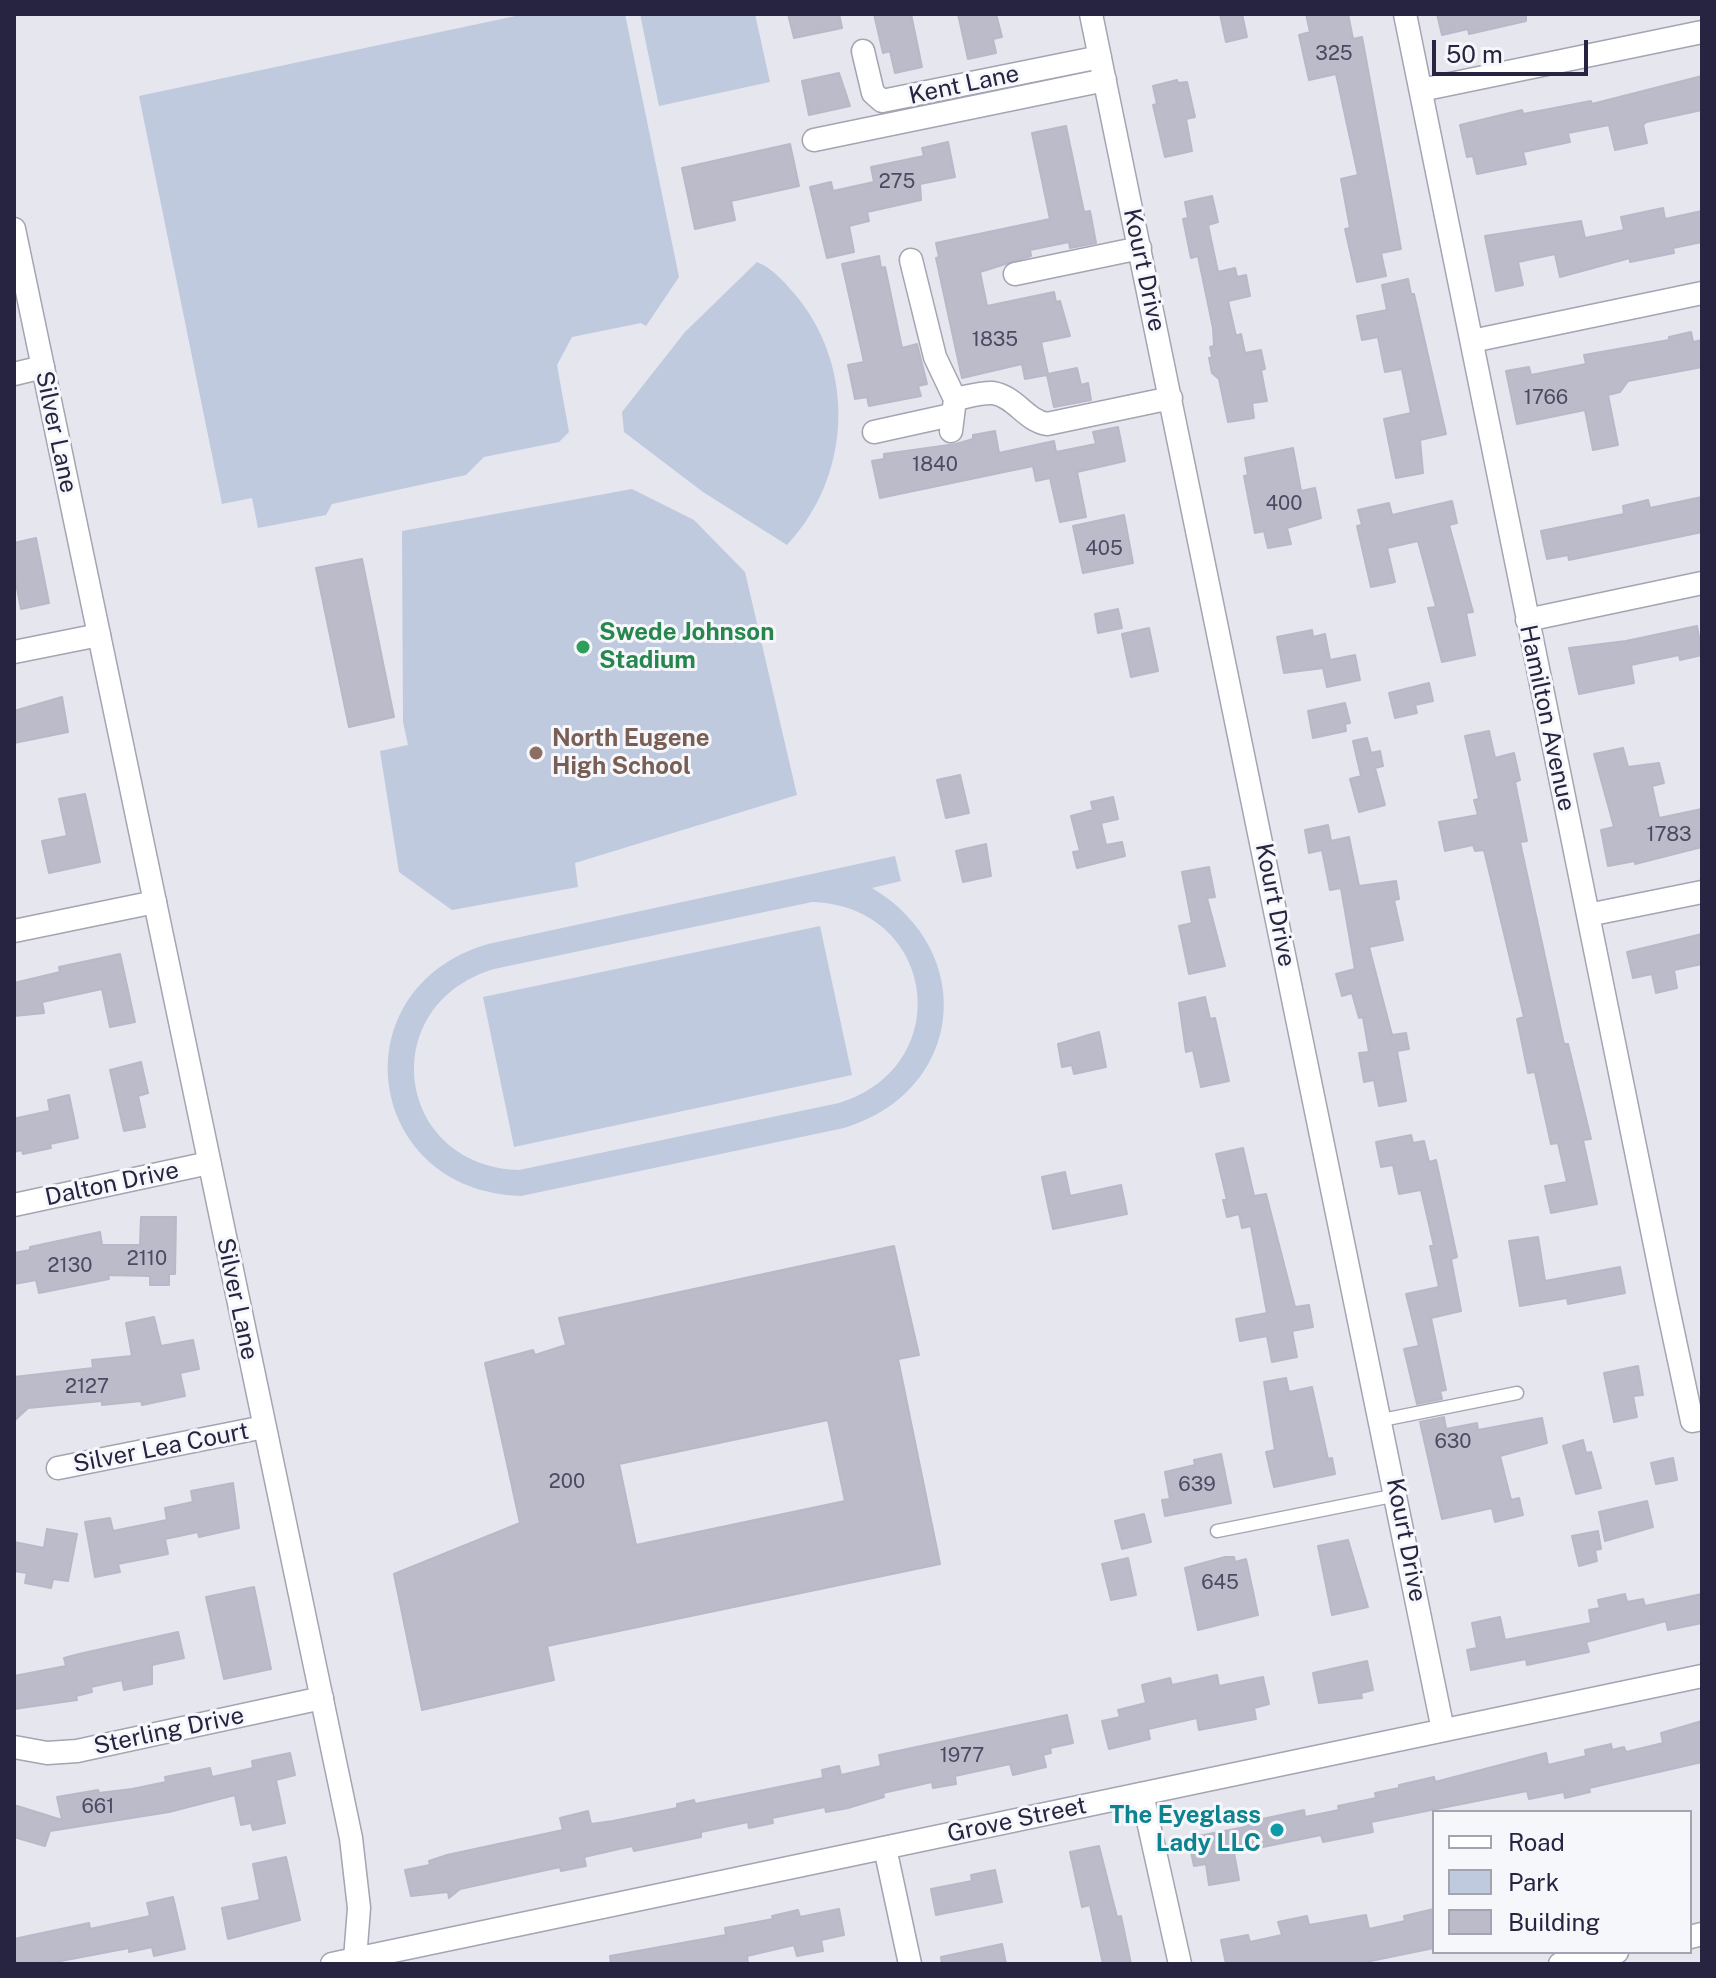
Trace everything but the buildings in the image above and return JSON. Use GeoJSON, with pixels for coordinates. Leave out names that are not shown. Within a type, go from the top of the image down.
{"type":"FeatureCollection","features":[{"type":"Feature","properties":{"kind":"street","name":"Kourt Drive"},"geometry":{"type":"LineString","coordinates":[[1091,14],[1382,1420],[1443,1730]]}},
{"type":"Feature","properties":{"kind":"street","name":"Hamilton Avenue"},"geometry":{"type":"LineString","coordinates":[[1405,14],[1588,915],[1697,1420]]}},
{"type":"Feature","properties":{"kind":"street"},"geometry":{"type":"LineString","coordinates":[[1421,90],[1702,32]]}},
{"type":"Feature","properties":{"kind":"street","name":"Kent Lane"},"geometry":{"type":"LineString","coordinates":[[863,51],[873,93],[882,101],[1100,57]]}},
{"type":"Feature","properties":{"kind":"street"},"geometry":{"type":"LineString","coordinates":[[814,140],[1105,80]]}},
{"type":"Feature","properties":{"kind":"street","name":"Silver Lane"},"geometry":{"type":"LineString","coordinates":[[14,229],[357,1872],[359,1908],[354,1962]]}},
{"type":"Feature","properties":{"kind":"street"},"geometry":{"type":"LineString","coordinates":[[1015,274],[1140,248]]}},
{"type":"Feature","properties":{"kind":"street"},"geometry":{"type":"LineString","coordinates":[[911,260],[952,415]]}},
{"type":"Feature","properties":{"kind":"street"},"geometry":{"type":"LineString","coordinates":[[1472,341],[1702,293]]}},
{"type":"Feature","properties":{"kind":"street"},"geometry":{"type":"LineString","coordinates":[[14,374],[43,367]]}},
{"type":"Feature","properties":{"kind":"street"},"geometry":{"type":"LineString","coordinates":[[874,432],[952,415],[998,394],[1034,421],[1047,424],[1171,398]]}},
{"type":"Feature","properties":{"kind":"street"},"geometry":{"type":"LineString","coordinates":[[1527,620],[1702,583]]}},
{"type":"Feature","properties":{"kind":"street"},"geometry":{"type":"LineString","coordinates":[[14,652],[99,635]]}},
{"type":"Feature","properties":{"kind":"street"},"geometry":{"type":"LineString","coordinates":[[1588,915],[1702,892]]}},
{"type":"Feature","properties":{"kind":"street"},"geometry":{"type":"LineString","coordinates":[[14,931],[155,902]]}},
{"type":"Feature","properties":{"kind":"street","name":"Dalton Drive"},"geometry":{"type":"LineString","coordinates":[[14,1205],[209,1163]]}},
{"type":"Feature","properties":{"kind":"street","name":"Silver Lea Court"},"geometry":{"type":"LineString","coordinates":[[58,1468],[264,1427]]}},
{"type":"Feature","properties":{"kind":"street","name":"Grove Street"},"geometry":{"type":"LineString","coordinates":[[332,1964],[354,1962],[1702,1676]]}},
{"type":"Feature","properties":{"kind":"street","name":"Sterling Drive"},"geometry":{"type":"LineString","coordinates":[[14,1747],[47,1753],[77,1751],[322,1698]]}},
{"type":"Feature","properties":{"kind":"street"},"geometry":{"type":"LineString","coordinates":[[1142,1794],[1180,1964]]}},
{"type":"Feature","properties":{"kind":"street"},"geometry":{"type":"LineString","coordinates":[[885,1848],[910,1964]]}},
{"type":"Feature","properties":{"kind":"street"},"geometry":{"type":"LineString","coordinates":[[1560,1964],[1608,1954]]}},
{"type":"Feature","properties":{"kind":"lane"},"geometry":{"type":"LineString","coordinates":[[1382,1420],[1517,1393]]}},
{"type":"Feature","properties":{"kind":"lane"},"geometry":{"type":"LineString","coordinates":[[1217,1531],[1397,1495]]}},
{"type":"Feature","properties":{"kind":"green space"},"geometry":{"type":"Polygon","coordinates":[[[525,14],[625,14],[679,277],[646,326],[641,323],[572,337],[557,365],[569,432],[559,442],[484,457],[466,475],[332,504],[326,515],[258,528],[252,498],[222,504],[139,96],[525,14]]]}},
{"type":"Feature","properties":{"kind":"green space"},"geometry":{"type":"Polygon","coordinates":[[[640,14],[755,14],[770,82],[659,106],[640,14]]]}},
{"type":"Feature","properties":{"kind":"green space"},"geometry":{"type":"Polygon","coordinates":[[[757,262],[784,282],[817,327],[830,358],[837,390],[838,423],[834,456],[824,488],[808,518],[787,545],[703,492],[624,432],[622,412],[685,332],[757,262]]]}},
{"type":"Feature","properties":{"kind":"green space","name":"Swede Johnson Stadium"},"geometry":{"type":"Polygon","coordinates":[[[632,489],[694,520],[745,572],[797,795],[575,863],[578,887],[452,910],[399,872],[380,751],[408,745],[403,722],[402,531],[632,489]]]}},
{"type":"Feature","properties":{"kind":"green space"},"geometry":{"type":"Polygon","coordinates":[[[895,856],[901,881],[872,888],[906,915],[930,947],[942,983],[943,1018],[934,1053],[914,1084],[884,1110],[844,1128],[521,1196],[468,1186],[428,1161],[402,1126],[389,1085],[391,1042],[407,1001],[440,967],[488,944],[895,856]],[[812,902],[494,969],[456,988],[430,1015],[416,1047],[415,1082],[425,1114],[446,1142],[477,1162],[519,1170],[839,1103],[877,1084],[903,1057],[916,1025],[917,990],[907,958],[886,930],[854,910],[812,902]]]}},
{"type":"Feature","properties":{"kind":"green space"},"geometry":{"type":"Polygon","coordinates":[[[820,926],[852,1075],[514,1147],[483,997],[820,926]]]}},
{"type":"Feature","properties":{"kind":"place","name":"Swede Johnson Stadium"},"geometry":{"type":"Point","coordinates":[583,647]}},
{"type":"Feature","properties":{"kind":"place","name":"North Eugene High School"},"geometry":{"type":"Point","coordinates":[536,753]}},
{"type":"Feature","properties":{"kind":"place","name":"The Eyeglass Lady LLC"},"geometry":{"type":"Point","coordinates":[1277,1830]}}]}
